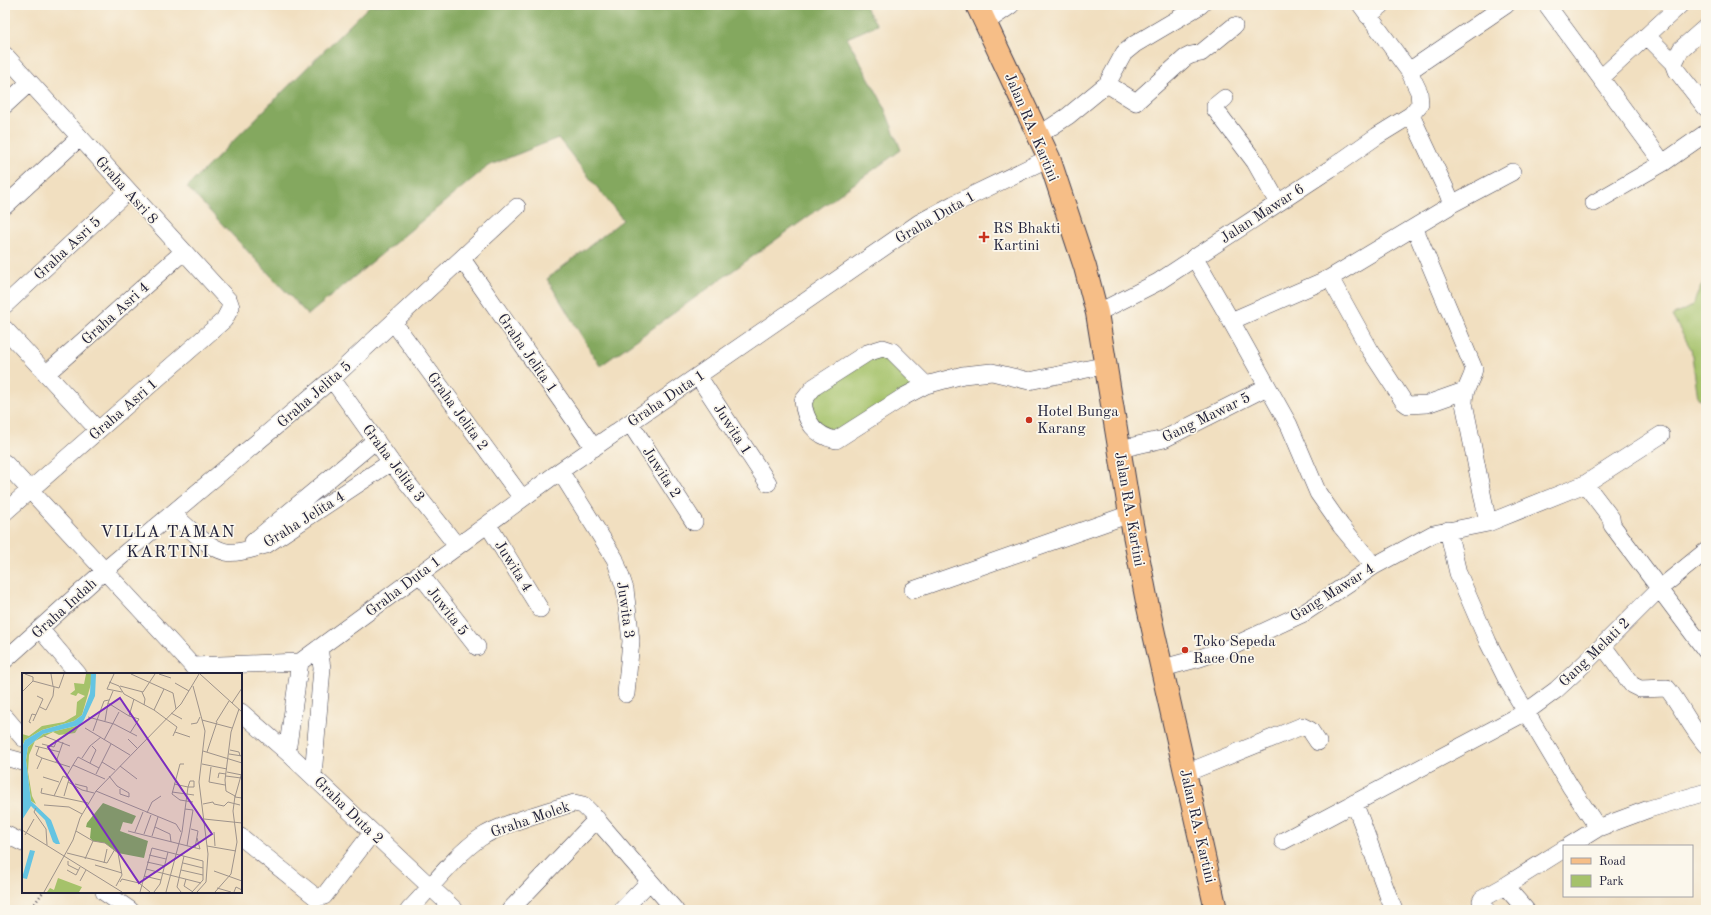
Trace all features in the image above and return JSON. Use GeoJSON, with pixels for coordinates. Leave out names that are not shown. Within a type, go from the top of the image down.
{"type":"FeatureCollection","features":[{"type":"Feature","properties":{"kind":"main road","name":"Jalan RA. Kartini"},"geometry":{"type":"LineString","coordinates":[[981,14],[1048,158],[1084,267],[1097,313],[1107,364],[1130,514],[1148,607],[1166,667],[1186,772],[1216,910]]}},
{"type":"Feature","properties":{"kind":"street"},"geometry":{"type":"LineString","coordinates":[[981,14],[1011,5]]}},
{"type":"Feature","properties":{"kind":"street"},"geometry":{"type":"LineString","coordinates":[[1038,135],[1068,116],[1107,84],[1124,53],[1135,44],[1201,5]]}},
{"type":"Feature","properties":{"kind":"street"},"geometry":{"type":"LineString","coordinates":[[1382,5],[1365,10],[1409,71],[1419,92],[1416,110],[1448,194],[1450,206]]}},
{"type":"Feature","properties":{"kind":"street"},"geometry":{"type":"LineString","coordinates":[[1409,71],[1506,5]]}},
{"type":"Feature","properties":{"kind":"street"},"geometry":{"type":"LineString","coordinates":[[1546,5],[1663,162]]}},
{"type":"Feature","properties":{"kind":"street"},"geometry":{"type":"LineString","coordinates":[[1601,78],[1680,5]]}},
{"type":"Feature","properties":{"kind":"street"},"geometry":{"type":"LineString","coordinates":[[1107,84],[1136,102],[1185,58],[1201,53],[1234,26]]}},
{"type":"Feature","properties":{"kind":"street"},"geometry":{"type":"LineString","coordinates":[[1674,63],[1681,49],[1706,27]]}},
{"type":"Feature","properties":{"kind":"street"},"geometry":{"type":"LineString","coordinates":[[1647,36],[1674,63],[1677,71],[1706,108]]}},
{"type":"Feature","properties":{"kind":"street","name":"Graha Asri 8"},"geometry":{"type":"LineString","coordinates":[[5,55],[229,301],[231,307],[229,315],[217,327]]}},
{"type":"Feature","properties":{"kind":"street"},"geometry":{"type":"LineString","coordinates":[[5,105],[30,83]]}},
{"type":"Feature","properties":{"kind":"street"},"geometry":{"type":"LineString","coordinates":[[1225,98],[1215,106],[1215,109],[1255,162],[1278,203]]}},
{"type":"Feature","properties":{"kind":"street","name":"Jalan Mawar 6"},"geometry":{"type":"LineString","coordinates":[[1097,313],[1158,282],[1416,110]]}},
{"type":"Feature","properties":{"kind":"street"},"geometry":{"type":"LineString","coordinates":[[1594,204],[1663,162],[1706,133]]}},
{"type":"Feature","properties":{"kind":"street"},"geometry":{"type":"LineString","coordinates":[[5,206],[79,138]]}},
{"type":"Feature","properties":{"kind":"street","name":"Graha Duta 1"},"geometry":{"type":"LineString","coordinates":[[300,662],[560,471],[920,223],[954,204],[1048,158]]}},
{"type":"Feature","properties":{"kind":"street"},"geometry":{"type":"LineString","coordinates":[[1231,321],[1330,278],[1415,229],[1450,206],[1512,172]]}},
{"type":"Feature","properties":{"kind":"street","name":"Graha Asri 5"},"geometry":{"type":"LineString","coordinates":[[5,305],[128,191]]}},
{"type":"Feature","properties":{"kind":"street","name":"Graha Jelita 5"},"geometry":{"type":"LineString","coordinates":[[104,571],[332,379],[394,323],[517,207]]}},
{"type":"Feature","properties":{"kind":"street"},"geometry":{"type":"LineString","coordinates":[[1415,229],[1474,369],[1473,377],[1464,391],[1464,404],[1488,523]]}},
{"type":"Feature","properties":{"kind":"street","name":"Graha Asri 4"},"geometry":{"type":"LineString","coordinates":[[46,374],[183,252]]}},
{"type":"Feature","properties":{"kind":"street"},"geometry":{"type":"LineString","coordinates":[[1194,258],[1292,431],[1318,493],[1341,526],[1374,566]]}},
{"type":"Feature","properties":{"kind":"street","name":"Graha Jelita 1"},"geometry":{"type":"LineString","coordinates":[[462,259],[594,448]]}},
{"type":"Feature","properties":{"kind":"street"},"geometry":{"type":"LineString","coordinates":[[1330,278],[1370,350],[1404,402],[1408,405],[1427,404],[1464,391]]}},
{"type":"Feature","properties":{"kind":"street","name":"Graha Jelita 2"},"geometry":{"type":"LineString","coordinates":[[394,323],[522,498]]}},
{"type":"Feature","properties":{"kind":"street","name":"Graha Asri 1"},"geometry":{"type":"LineString","coordinates":[[5,512],[217,327]]}},
{"type":"Feature","properties":{"kind":"street"},"geometry":{"type":"LineString","coordinates":[[5,329],[98,430]]}},
{"type":"Feature","properties":{"kind":"street"},"geometry":{"type":"LineString","coordinates":[[926,385],[892,351],[883,348],[867,353],[814,387],[803,401],[804,414],[824,438],[836,440],[905,396],[926,385],[963,375],[992,372],[1029,381],[1107,364]]}},
{"type":"Feature","properties":{"kind":"street","name":"Juwita 1"},"geometry":{"type":"LineString","coordinates":[[698,376],[768,482]]}},
{"type":"Feature","properties":{"kind":"street","name":"Graha Jelita 3"},"geometry":{"type":"LineString","coordinates":[[332,379],[391,462],[456,546]]}},
{"type":"Feature","properties":{"kind":"street","name":"Gang Mawar 5"},"geometry":{"type":"LineString","coordinates":[[1120,449],[1164,439],[1267,387]]}},
{"type":"Feature","properties":{"kind":"street","name":"Juwita 2"},"geometry":{"type":"LineString","coordinates":[[630,423],[694,522]]}},
{"type":"Feature","properties":{"kind":"street","name":"Gang Mawar 4"},"geometry":{"type":"LineString","coordinates":[[1166,667],[1200,658],[1231,647],[1304,613],[1374,566],[1433,534],[1488,523],[1585,484],[1660,434]]}},
{"type":"Feature","properties":{"kind":"street"},"geometry":{"type":"LineString","coordinates":[[243,551],[376,440]]}},
{"type":"Feature","properties":{"kind":"street","name":"Graha Jelita 4"},"geometry":{"type":"LineString","coordinates":[[173,514],[210,545],[226,552],[243,551],[266,545],[391,462]]}},
{"type":"Feature","properties":{"kind":"street"},"geometry":{"type":"LineString","coordinates":[[5,463],[196,670],[300,662],[287,752]]}},
{"type":"Feature","properties":{"kind":"street","name":"Juwita 3"},"geometry":{"type":"LineString","coordinates":[[560,471],[615,559],[625,588],[631,641],[626,694]]}},
{"type":"Feature","properties":{"kind":"street"},"geometry":{"type":"LineString","coordinates":[[1585,484],[1611,518],[1612,525],[1659,590],[1706,651]]}},
{"type":"Feature","properties":{"kind":"street"},"geometry":{"type":"LineString","coordinates":[[913,590],[1130,514]]}},
{"type":"Feature","properties":{"kind":"street","name":"Juwita 4"},"geometry":{"type":"LineString","coordinates":[[488,525],[540,609]]}},
{"type":"Feature","properties":{"kind":"street"},"geometry":{"type":"LineString","coordinates":[[1448,530],[1458,573],[1504,673],[1570,786],[1598,828]]}},
{"type":"Feature","properties":{"kind":"street","name":"Gang Melati 2"},"geometry":{"type":"LineString","coordinates":[[1283,841],[1526,712],[1556,690],[1659,590],[1706,551]]}},
{"type":"Feature","properties":{"kind":"street","name":"Graha Indah"},"geometry":{"type":"LineString","coordinates":[[5,660],[104,571]]}},
{"type":"Feature","properties":{"kind":"street","name":"Juwita 5"},"geometry":{"type":"LineString","coordinates":[[420,574],[477,647]]}},
{"type":"Feature","properties":{"kind":"street"},"geometry":{"type":"LineString","coordinates":[[40,629],[77,673]]}},
{"type":"Feature","properties":{"kind":"street"},"geometry":{"type":"LineString","coordinates":[[1603,646],[1632,685],[1640,690],[1667,688],[1685,712],[1690,725],[1706,745]]}},
{"type":"Feature","properties":{"kind":"street"},"geometry":{"type":"LineString","coordinates":[[313,776],[322,668],[319,648]]}},
{"type":"Feature","properties":{"kind":"street","name":"Graha Duta 2"},"geometry":{"type":"LineString","coordinates":[[242,713],[313,776],[455,910]]}},
{"type":"Feature","properties":{"kind":"street"},"geometry":{"type":"LineString","coordinates":[[5,717],[22,737]]}},
{"type":"Feature","properties":{"kind":"street"},"geometry":{"type":"LineString","coordinates":[[1186,772],[1302,726],[1310,730],[1318,742]]}},
{"type":"Feature","properties":{"kind":"street"},"geometry":{"type":"LineString","coordinates":[[5,757],[22,762]]}},
{"type":"Feature","properties":{"kind":"street"},"geometry":{"type":"LineString","coordinates":[[1571,845],[1598,828],[1650,809],[1706,792]]}},
{"type":"Feature","properties":{"kind":"street","name":"Graha Molek"},"geometry":{"type":"LineString","coordinates":[[409,910],[462,853],[492,830],[574,803],[583,805],[597,819],[675,910]]}},
{"type":"Feature","properties":{"kind":"street"},"geometry":{"type":"LineString","coordinates":[[1354,803],[1369,838],[1380,876],[1394,910]]}},
{"type":"Feature","properties":{"kind":"street"},"geometry":{"type":"LineString","coordinates":[[510,910],[597,819]]}},
{"type":"Feature","properties":{"kind":"street"},"geometry":{"type":"LineString","coordinates":[[242,838],[316,898],[324,896],[372,833]]}},
{"type":"Feature","properties":{"kind":"street"},"geometry":{"type":"LineString","coordinates":[[5,834],[22,842]]}},
{"type":"Feature","properties":{"kind":"street"},"geometry":{"type":"LineString","coordinates":[[1486,910],[1481,901],[1482,898],[1563,850]]}},
{"type":"Feature","properties":{"kind":"street"},"geometry":{"type":"LineString","coordinates":[[622,910],[650,882]]}},
{"type":"Feature","properties":{"kind":"street"},"geometry":{"type":"LineString","coordinates":[[1504,886],[1526,910]]}},
{"type":"Feature","properties":{"kind":"street"},"geometry":{"type":"LineString","coordinates":[[105,893],[130,910]]}},
{"type":"Feature","properties":{"kind":"path"},"geometry":{"type":"LineString","coordinates":[[30,910],[42,893]]}},
{"type":"Feature","properties":{"kind":"green space"},"geometry":{"type":"Polygon","coordinates":[[[370,5],[864,5],[877,25],[847,38],[882,102],[901,150],[600,366],[547,279],[623,220],[558,138],[488,166],[308,315],[187,187],[370,5]]]}},
{"type":"Feature","properties":{"kind":"green space"},"geometry":{"type":"Polygon","coordinates":[[[1706,276],[1706,401],[1698,398],[1691,349],[1672,316],[1692,306],[1706,276]]]}},
{"type":"Feature","properties":{"kind":"green space"},"geometry":{"type":"Polygon","coordinates":[[[883,348],[926,385],[836,440],[805,414],[814,387],[883,348]]]}},
{"type":"Feature","properties":{"kind":"place","name":"RS Bhakti Kartini"},"geometry":{"type":"Point","coordinates":[984,237]}},
{"type":"Feature","properties":{"kind":"place","name":"Hotel Bunga Karang"},"geometry":{"type":"Point","coordinates":[1029,420]}},
{"type":"Feature","properties":{"kind":"place","name":"Toko Sepeda Race One"},"geometry":{"type":"Point","coordinates":[1185,650]}},
{"type":"Feature","properties":{"kind":"district","name":"VILLA TAMAN KARTINI"},"geometry":{"type":"Point","coordinates":[168,541]}}]}
